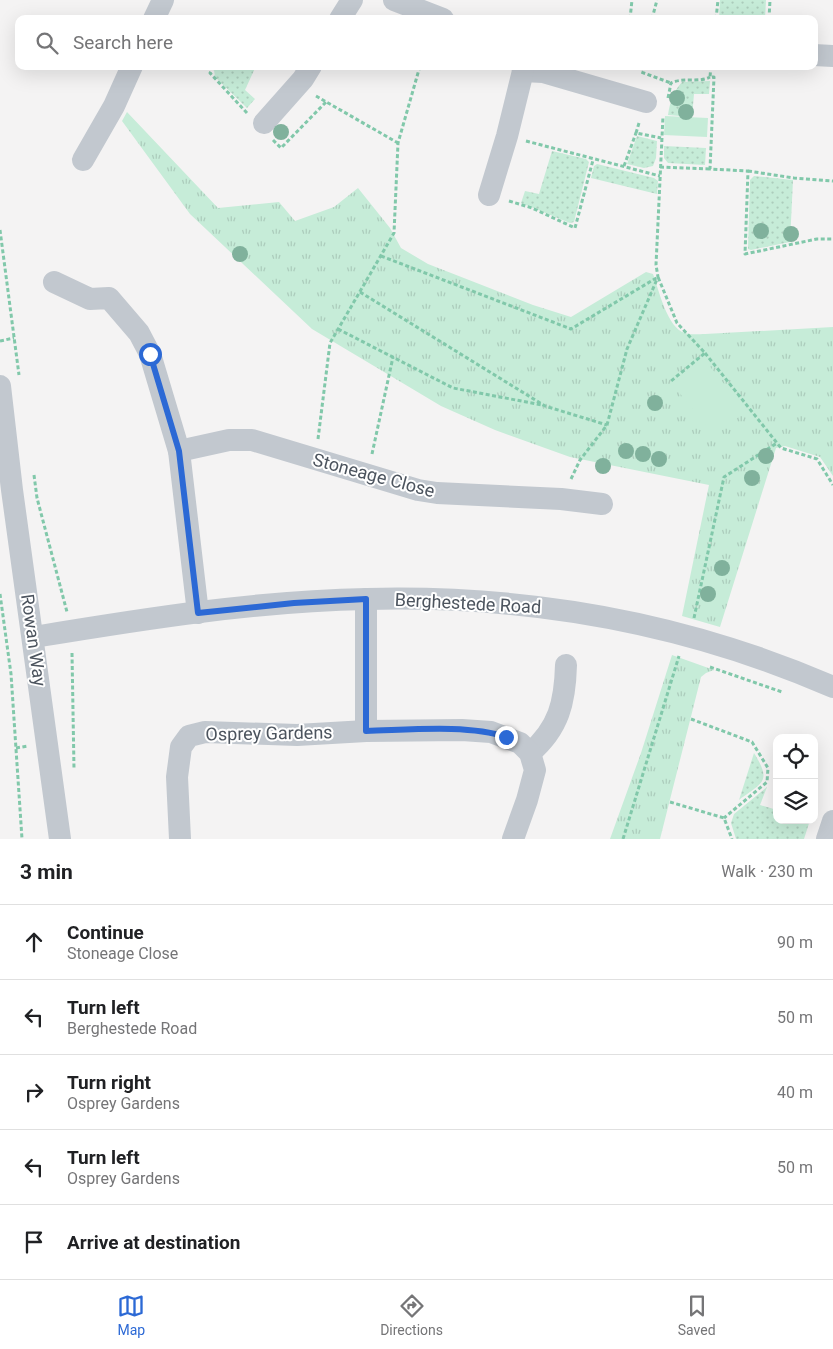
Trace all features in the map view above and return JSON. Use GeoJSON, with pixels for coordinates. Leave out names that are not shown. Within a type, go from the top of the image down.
{"type":"FeatureCollection","features":[{"type":"Feature","properties":{"kind":"street"},"geometry":{"type":"LineString","coordinates":[[156,15],[163,0]]}},
{"type":"Feature","properties":{"kind":"street"},"geometry":{"type":"LineString","coordinates":[[343,15],[352,0]]}},
{"type":"Feature","properties":{"kind":"street"},"geometry":{"type":"LineString","coordinates":[[394,0],[420,5],[436,15]]}},
{"type":"Feature","properties":{"kind":"street"},"geometry":{"type":"LineString","coordinates":[[818,55],[833,56]]}},
{"type":"Feature","properties":{"kind":"street"},"geometry":{"type":"LineString","coordinates":[[83,160],[114,106],[130,70]]}},
{"type":"Feature","properties":{"kind":"street"},"geometry":{"type":"LineString","coordinates":[[262,125],[308,70]]}},
{"type":"Feature","properties":{"kind":"street"},"geometry":{"type":"LineString","coordinates":[[489,195],[522,70]]}},
{"type":"Feature","properties":{"kind":"street"},"geometry":{"type":"LineString","coordinates":[[529,70],[543,72],[659,105]]}},
{"type":"Feature","properties":{"kind":"street"},"geometry":{"type":"LineString","coordinates":[[54,282],[90,299],[109,298],[139,332],[150,354],[179,451],[198,613]]}},
{"type":"Feature","properties":{"kind":"street","name":"Rowan Way"},"geometry":{"type":"LineString","coordinates":[[10,381],[3,433],[6,490],[34,638],[60,839]]}},
{"type":"Feature","properties":{"kind":"street","name":"Stoneage Close"},"geometry":{"type":"LineString","coordinates":[[179,451],[229,440],[252,440],[418,490],[437,493],[602,504]]}},
{"type":"Feature","properties":{"kind":"street"},"geometry":{"type":"LineString","coordinates":[[366,599],[366,731]]}},
{"type":"Feature","properties":{"kind":"street","name":"Berghestede Road"},"geometry":{"type":"LineString","coordinates":[[34,638],[198,613],[294,603],[366,599],[439,599],[528,605],[587,612],[688,635],[791,668],[833,687]]}},
{"type":"Feature","properties":{"kind":"street"},"geometry":{"type":"LineString","coordinates":[[513,839],[527,800],[534,770],[530,753],[551,730],[557,717],[564,694],[566,665]]}},
{"type":"Feature","properties":{"kind":"street","name":"Osprey Gardens"},"geometry":{"type":"LineString","coordinates":[[180,839],[177,777],[181,747],[189,736],[205,732],[297,734],[462,730],[491,732],[520,743],[530,753]]}},
{"type":"Feature","properties":{"kind":"street"},"geometry":{"type":"LineString","coordinates":[[827,839],[833,821]]}},
{"type":"Feature","properties":{"kind":"path"},"geometry":{"type":"LineString","coordinates":[[630,15],[632,0]]}},
{"type":"Feature","properties":{"kind":"path"},"geometry":{"type":"LineString","coordinates":[[653,15],[657,0]]}},
{"type":"Feature","properties":{"kind":"path"},"geometry":{"type":"LineString","coordinates":[[716,15],[718,0]]}},
{"type":"Feature","properties":{"kind":"path"},"geometry":{"type":"LineString","coordinates":[[769,15],[770,0]]}},
{"type":"Feature","properties":{"kind":"path"},"geometry":{"type":"LineString","coordinates":[[212,70],[210,73],[262,125],[281,148],[326,102]]}},
{"type":"Feature","properties":{"kind":"path"},"geometry":{"type":"LineString","coordinates":[[316,459],[330,342],[394,234],[398,143],[419,70]]}},
{"type":"Feature","properties":{"kind":"path"},"geometry":{"type":"LineString","coordinates":[[642,70],[642,72],[671,83]]}},
{"type":"Feature","properties":{"kind":"path"},"geometry":{"type":"LineString","coordinates":[[710,77],[711,70]]}},
{"type":"Feature","properties":{"kind":"path"},"geometry":{"type":"LineString","coordinates":[[624,166],[636,133],[659,105],[671,83],[678,80],[705,80],[710,77]]}},
{"type":"Feature","properties":{"kind":"path"},"geometry":{"type":"LineString","coordinates":[[710,77],[714,77],[710,169]]}},
{"type":"Feature","properties":{"kind":"path"},"geometry":{"type":"LineString","coordinates":[[297,85],[398,143]]}},
{"type":"Feature","properties":{"kind":"path"},"geometry":{"type":"LineString","coordinates":[[659,105],[662,120],[656,265],[658,277],[677,323],[705,353],[781,448],[817,459],[833,485]]}},
{"type":"Feature","properties":{"kind":"path"},"geometry":{"type":"LineString","coordinates":[[636,133],[661,138]]}},
{"type":"Feature","properties":{"kind":"path"},"geometry":{"type":"LineString","coordinates":[[506,136],[660,176]]}},
{"type":"Feature","properties":{"kind":"path"},"geometry":{"type":"LineString","coordinates":[[489,195],[532,208],[575,228],[593,160]]}},
{"type":"Feature","properties":{"kind":"path"},"geometry":{"type":"LineString","coordinates":[[660,167],[748,172],[833,181]]}},
{"type":"Feature","properties":{"kind":"path"},"geometry":{"type":"LineString","coordinates":[[748,172],[745,254],[817,239],[833,239]]}},
{"type":"Feature","properties":{"kind":"path"},"geometry":{"type":"LineString","coordinates":[[0,230],[14,338],[10,381]]}},
{"type":"Feature","properties":{"kind":"path"},"geometry":{"type":"LineString","coordinates":[[382,256],[571,329],[658,277]]}},
{"type":"Feature","properties":{"kind":"path"},"geometry":{"type":"LineString","coordinates":[[561,500],[580,460],[607,425],[626,349],[658,277]]}},
{"type":"Feature","properties":{"kind":"path"},"geometry":{"type":"LineString","coordinates":[[360,292],[545,406]]}},
{"type":"Feature","properties":{"kind":"path"},"geometry":{"type":"LineString","coordinates":[[338,330],[453,388],[545,406],[607,425]]}},
{"type":"Feature","properties":{"kind":"path"},"geometry":{"type":"LineString","coordinates":[[0,341],[14,338]]}},
{"type":"Feature","properties":{"kind":"path"},"geometry":{"type":"LineString","coordinates":[[671,381],[705,353]]}},
{"type":"Feature","properties":{"kind":"path"},"geometry":{"type":"LineString","coordinates":[[368,475],[393,357]]}},
{"type":"Feature","properties":{"kind":"path"},"geometry":{"type":"LineString","coordinates":[[688,635],[696,613],[724,477],[777,443]]}},
{"type":"Feature","properties":{"kind":"path"},"geometry":{"type":"LineString","coordinates":[[33,470],[37,498],[72,631],[74,770]]}},
{"type":"Feature","properties":{"kind":"path"},"geometry":{"type":"LineString","coordinates":[[0,594],[11,674],[22,839]]}},
{"type":"Feature","properties":{"kind":"path"},"geometry":{"type":"LineString","coordinates":[[623,839],[679,656]]}},
{"type":"Feature","properties":{"kind":"path"},"geometry":{"type":"LineString","coordinates":[[691,719],[752,742],[768,768],[767,782],[724,818]]}},
{"type":"Feature","properties":{"kind":"path"},"geometry":{"type":"LineString","coordinates":[[670,802],[724,818]]}},
{"type":"Feature","properties":{"kind":"path"},"geometry":{"type":"LineString","coordinates":[[724,818],[732,839]]}},
{"type":"Feature","properties":{"kind":"green space"},"geometry":{"type":"Polygon","coordinates":[[[720,0],[766,0],[765,15],[719,15],[720,0]]]}},
{"type":"Feature","properties":{"kind":"green space"},"geometry":{"type":"Polygon","coordinates":[[[214,70],[254,70],[245,90],[255,99],[247,108],[215,77],[214,70]]]}},
{"type":"Feature","properties":{"kind":"green space"},"geometry":{"type":"Polygon","coordinates":[[[710,81],[709,94],[694,94],[692,117],[668,115],[672,97],[682,82],[710,81]]]}},
{"type":"Feature","properties":{"kind":"green space"},"geometry":{"type":"Polygon","coordinates":[[[127,112],[218,208],[279,202],[295,221],[334,207],[358,188],[390,228],[401,248],[428,264],[533,305],[571,317],[646,272],[653,274],[664,308],[673,324],[687,334],[833,327],[833,476],[820,457],[785,446],[776,448],[720,627],[682,616],[709,485],[570,457],[495,430],[441,406],[312,329],[190,214],[122,121],[127,112]]]}},
{"type":"Feature","properties":{"kind":"green space"},"geometry":{"type":"Polygon","coordinates":[[[665,116],[708,118],[707,137],[664,135],[665,116]]]}},
{"type":"Feature","properties":{"kind":"green space"},"geometry":{"type":"Polygon","coordinates":[[[637,136],[657,141],[656,158],[653,166],[644,168],[627,164],[637,136]]]}},
{"type":"Feature","properties":{"kind":"green space"},"geometry":{"type":"Polygon","coordinates":[[[664,146],[706,148],[705,165],[668,163],[664,158],[664,146]]]}},
{"type":"Feature","properties":{"kind":"green space"},"geometry":{"type":"Polygon","coordinates":[[[552,151],[586,159],[589,162],[574,222],[570,223],[521,203],[525,191],[539,194],[552,151]]]}},
{"type":"Feature","properties":{"kind":"green space"},"geometry":{"type":"Polygon","coordinates":[[[597,164],[654,178],[658,181],[657,194],[591,178],[594,166],[597,164]]]}},
{"type":"Feature","properties":{"kind":"green space"},"geometry":{"type":"Polygon","coordinates":[[[754,176],[793,180],[790,242],[748,249],[750,180],[754,176]]]}},
{"type":"Feature","properties":{"kind":"green space"},"geometry":{"type":"Polygon","coordinates":[[[703,358],[746,411],[715,436],[672,384],[703,358]]]}},
{"type":"Feature","properties":{"kind":"green space"},"geometry":{"type":"Polygon","coordinates":[[[672,655],[714,670],[701,677],[660,839],[610,839],[641,753],[672,655]]]}},
{"type":"Feature","properties":{"kind":"green space"},"geometry":{"type":"Polygon","coordinates":[[[754,753],[763,770],[762,781],[739,800],[754,753]]]}},
{"type":"Feature","properties":{"kind":"green space"},"geometry":{"type":"Polygon","coordinates":[[[767,787],[760,805],[773,809],[773,824],[809,824],[804,839],[736,839],[731,823],[734,814],[767,787]]]}},
{"type":"Feature","properties":{"kind":"route"},"geometry":{"type":"LineString","coordinates":[[150,354],[166,413],[179,451],[198,613],[294,603],[366,599],[366,731],[462,730],[491,732],[506,737]]}}]}
